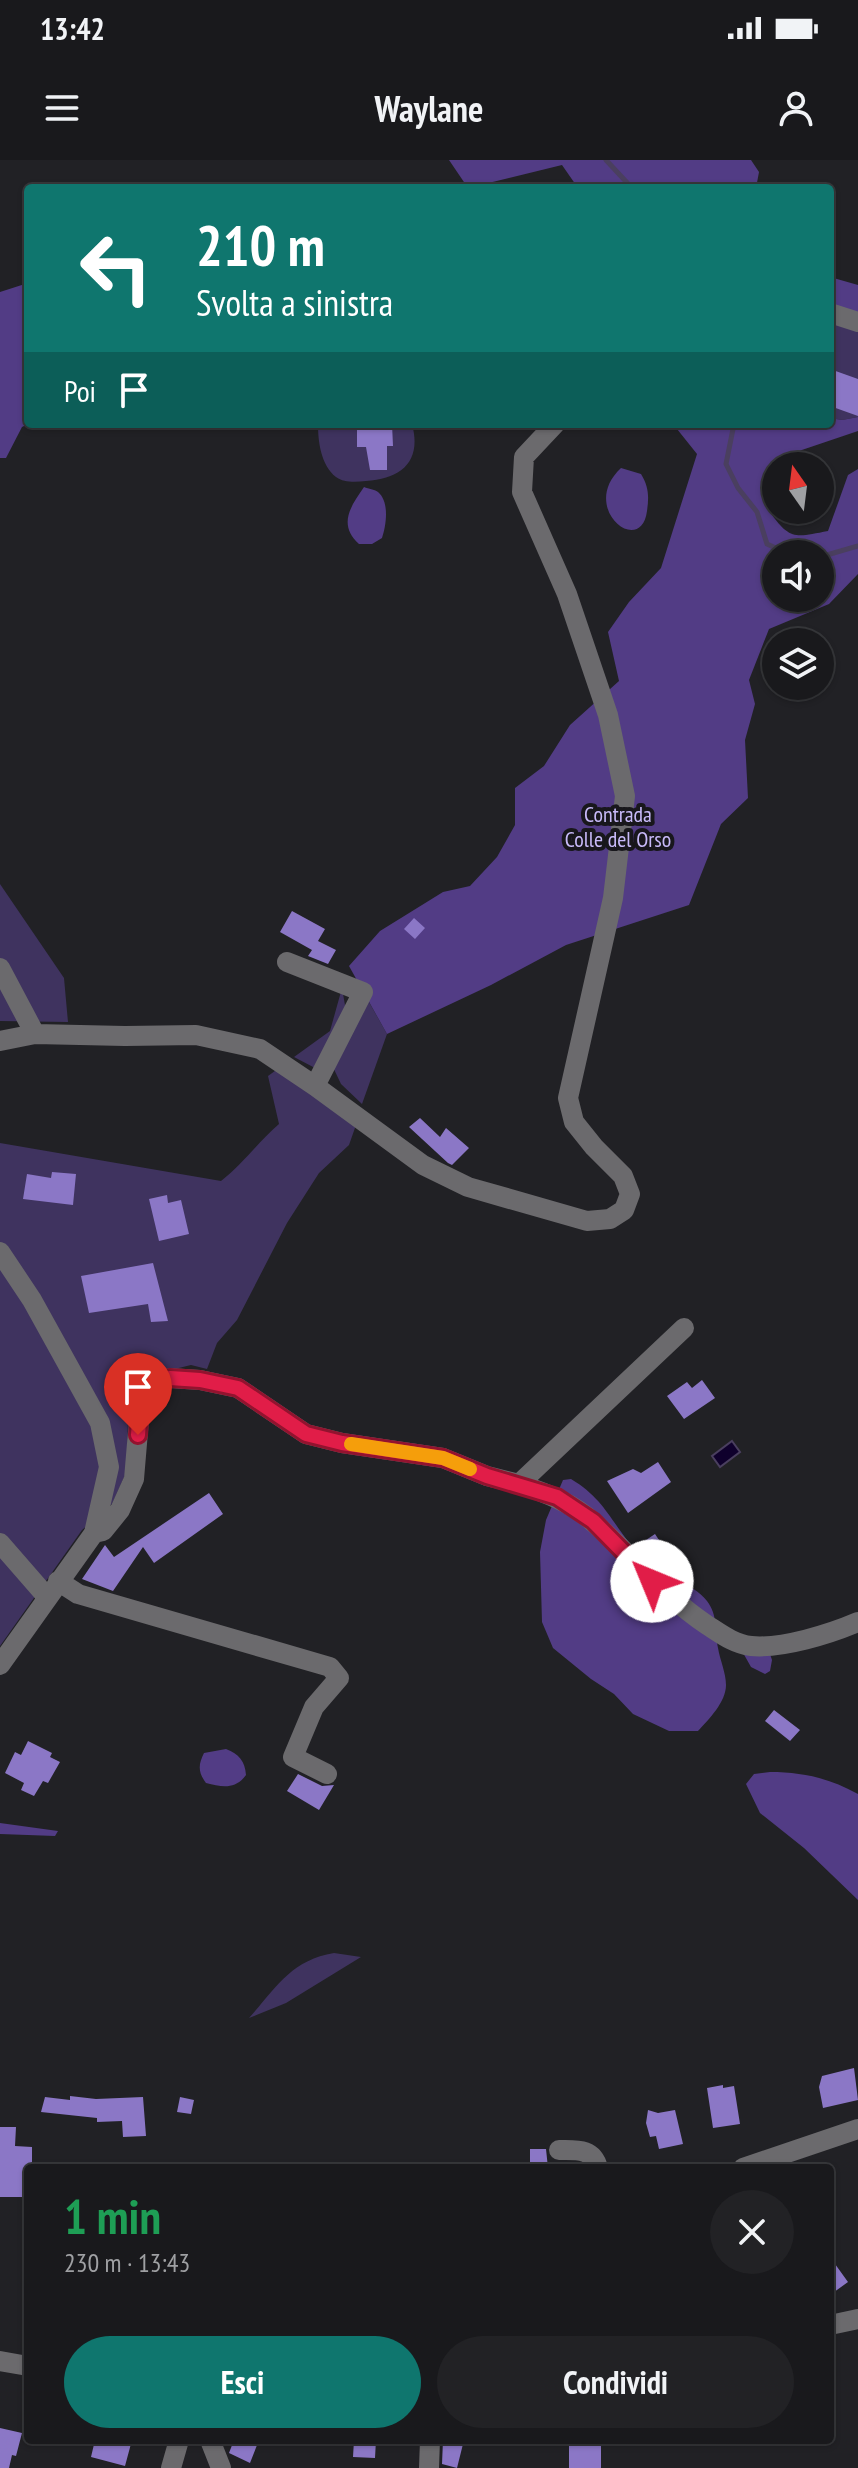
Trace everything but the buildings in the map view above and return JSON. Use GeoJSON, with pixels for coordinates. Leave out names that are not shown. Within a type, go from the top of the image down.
{"type":"FeatureCollection","features":[{"type":"Feature","properties":{"kind":"street"},"geometry":{"type":"LineString","coordinates":[[834,314],[858,322]]}},
{"type":"Feature","properties":{"kind":"street"},"geometry":{"type":"LineString","coordinates":[[0,1041],[35,1034],[196,1035],[260,1049],[423,1165],[468,1187],[587,1221],[610,1219],[624,1210],[630,1194],[623,1176],[574,1122],[568,1098],[613,898],[625,796],[608,715],[572,609],[522,492],[524,457],[551,428]]}},
{"type":"Feature","properties":{"kind":"street"},"geometry":{"type":"LineString","coordinates":[[287,962],[363,992],[315,1086]]}},
{"type":"Feature","properties":{"kind":"street"},"geometry":{"type":"LineString","coordinates":[[0,968],[35,1034]]}},
{"type":"Feature","properties":{"kind":"street"},"geometry":{"type":"LineString","coordinates":[[0,1252],[32,1300],[100,1423],[109,1467],[94,1533],[0,1665]]}},
{"type":"Feature","properties":{"kind":"street"},"geometry":{"type":"LineString","coordinates":[[519,1484],[684,1328]]}},
{"type":"Feature","properties":{"kind":"street"},"geometry":{"type":"LineString","coordinates":[[94,1533],[103,1531],[120,1510],[134,1479],[140,1408],[148,1390],[170,1378],[200,1380],[238,1388],[306,1434],[342,1443],[443,1458],[487,1476],[557,1497],[593,1521],[682,1608],[732,1641],[752,1646],[782,1643],[858,1622]]}},
{"type":"Feature","properties":{"kind":"street"},"geometry":{"type":"LineString","coordinates":[[0,1543],[53,1589],[330,1667],[339,1678],[314,1707],[293,1757],[327,1774]]}},
{"type":"Feature","properties":{"kind":"street"},"geometry":{"type":"LineString","coordinates":[[755,2164],[858,2129]]}},
{"type":"Feature","properties":{"kind":"street"},"geometry":{"type":"LineString","coordinates":[[559,2150],[584,2150],[592,2155],[596,2164]]}},
{"type":"Feature","properties":{"kind":"street"},"geometry":{"type":"LineString","coordinates":[[834,2324],[858,2319]]}},
{"type":"Feature","properties":{"kind":"street"},"geometry":{"type":"LineString","coordinates":[[0,2361],[24,2365]]}},
{"type":"Feature","properties":{"kind":"street"},"geometry":{"type":"LineString","coordinates":[[171,2468],[178,2444]]}},
{"type":"Feature","properties":{"kind":"street"},"geometry":{"type":"LineString","coordinates":[[212,2444],[221,2468]]}},
{"type":"Feature","properties":{"kind":"street"},"geometry":{"type":"LineString","coordinates":[[429,2468],[430,2444]]}},
{"type":"Feature","properties":{"kind":"shaded area"},"geometry":{"type":"Polygon","coordinates":[[[834,321],[858,330],[858,417],[834,419],[834,321]]]}},
{"type":"Feature","properties":{"kind":"shaded area"},"geometry":{"type":"Polygon","coordinates":[[[318,428],[413,428],[414,437],[411,458],[399,472],[362,481],[350,482],[336,477],[324,460],[318,428]]]}},
{"type":"Feature","properties":{"kind":"shaded area"},"geometry":{"type":"Polygon","coordinates":[[[0,884],[64,978],[68,1022],[0,1021],[0,884]]]}},
{"type":"Feature","properties":{"kind":"shaded area"},"geometry":{"type":"Polygon","coordinates":[[[342,988],[346,1011],[315,1068],[294,1057],[330,1031],[342,988]]]}},
{"type":"Feature","properties":{"kind":"shaded area"},"geometry":{"type":"Polygon","coordinates":[[[365,995],[387,1034],[362,1104],[341,1084],[331,1063],[365,995]]]}},
{"type":"Feature","properties":{"kind":"shaded area"},"geometry":{"type":"Polygon","coordinates":[[[279,1068],[356,1125],[349,1145],[319,1173],[287,1223],[237,1320],[217,1343],[207,1369],[191,1365],[142,1377],[128,1416],[127,1471],[112,1504],[82,1530],[0,1646],[0,1143],[221,1181],[279,1124],[268,1076],[279,1068]]]}},
{"type":"Feature","properties":{"kind":"shaded area"},"geometry":{"type":"Polygon","coordinates":[[[732,1441],[740,1452],[720,1467],[712,1456],[732,1441]]]}},
{"type":"Feature","properties":{"kind":"shaded area"},"geometry":{"type":"Polygon","coordinates":[[[334,1953],[361,1957],[286,2003],[249,2018],[295,1969],[334,1953]]]}},
{"type":"Feature","properties":{"kind":"green space"},"geometry":{"type":"Polygon","coordinates":[[[449,160],[751,160],[759,172],[757,184],[575,184],[562,165],[484,184],[465,184],[449,160]]]}},
{"type":"Feature","properties":{"kind":"green space"},"geometry":{"type":"Polygon","coordinates":[[[834,278],[858,285],[858,330],[834,321],[834,278]]]}},
{"type":"Feature","properties":{"kind":"green space"},"geometry":{"type":"Polygon","coordinates":[[[24,284],[24,426],[6,458],[0,458],[0,292],[24,284]]]}},
{"type":"Feature","properties":{"kind":"green space","name":"Contrada Colle del Orso"},"geometry":{"type":"Polygon","coordinates":[[[858,417],[858,431],[796,452],[762,452],[762,524],[780,524],[794,535],[828,531],[830,524],[834,524],[834,514],[848,475],[858,469],[858,574],[834,599],[834,540],[762,540],[762,612],[810,612],[771,628],[762,628],[762,647],[749,680],[755,704],[745,740],[748,798],[721,824],[689,905],[566,945],[491,985],[387,1034],[349,966],[380,931],[443,892],[470,886],[497,857],[515,825],[515,788],[544,766],[570,725],[619,681],[608,632],[629,602],[661,568],[697,454],[676,428],[834,428],[834,419],[858,417]]]}},
{"type":"Feature","properties":{"kind":"green space"},"geometry":{"type":"Polygon","coordinates":[[[621,468],[641,474],[647,488],[647,511],[642,524],[634,530],[625,529],[616,522],[609,512],[606,498],[610,483],[621,468]]]}},
{"type":"Feature","properties":{"kind":"green space"},"geometry":{"type":"Polygon","coordinates":[[[364,487],[378,492],[386,508],[382,538],[372,544],[359,544],[348,523],[354,502],[364,487]]]}},
{"type":"Feature","properties":{"kind":"green space"},"geometry":{"type":"Polygon","coordinates":[[[571,1479],[594,1496],[641,1556],[694,1589],[711,1606],[726,1685],[720,1704],[698,1731],[669,1731],[633,1714],[614,1694],[553,1648],[542,1622],[540,1552],[546,1520],[563,1480],[571,1479]]]}},
{"type":"Feature","properties":{"kind":"green space"},"geometry":{"type":"Polygon","coordinates":[[[742,1651],[769,1651],[772,1660],[770,1671],[765,1674],[751,1667],[742,1651]]]}},
{"type":"Feature","properties":{"kind":"green space"},"geometry":{"type":"Polygon","coordinates":[[[226,1749],[240,1759],[246,1775],[233,1785],[206,1783],[200,1768],[204,1753],[226,1749]]]}},
{"type":"Feature","properties":{"kind":"green space"},"geometry":{"type":"Polygon","coordinates":[[[770,1772],[815,1777],[858,1794],[858,1900],[804,1848],[760,1813],[746,1784],[754,1774],[770,1772]]]}},
{"type":"Feature","properties":{"kind":"green space"},"geometry":{"type":"Polygon","coordinates":[[[0,1823],[58,1831],[55,1836],[0,1834],[0,1823]]]}},
{"type":"Feature","properties":{"kind":"waterway"},"geometry":{"type":"LineString","coordinates":[[606,160],[628,184]]}},
{"type":"Feature","properties":{"kind":"waterway"},"geometry":{"type":"LineString","coordinates":[[733,428],[726,464],[738,488],[757,512],[766,540]]}},
{"type":"Feature","properties":{"kind":"waterway"},"geometry":{"type":"LineString","coordinates":[[834,553],[858,546]]}},
{"type":"Feature","properties":{"kind":"slow traffic"},"geometry":{"type":"LineString","coordinates":[[351,1444],[443,1458],[470,1469]]}},
{"type":"Feature","properties":{"kind":"route"},"geometry":{"type":"LineString","coordinates":[[138,1435],[140,1408],[148,1390],[158,1382],[170,1378],[200,1380],[238,1388],[306,1434],[342,1443],[443,1458],[487,1476],[557,1497],[593,1521],[652,1581]]}}]}
